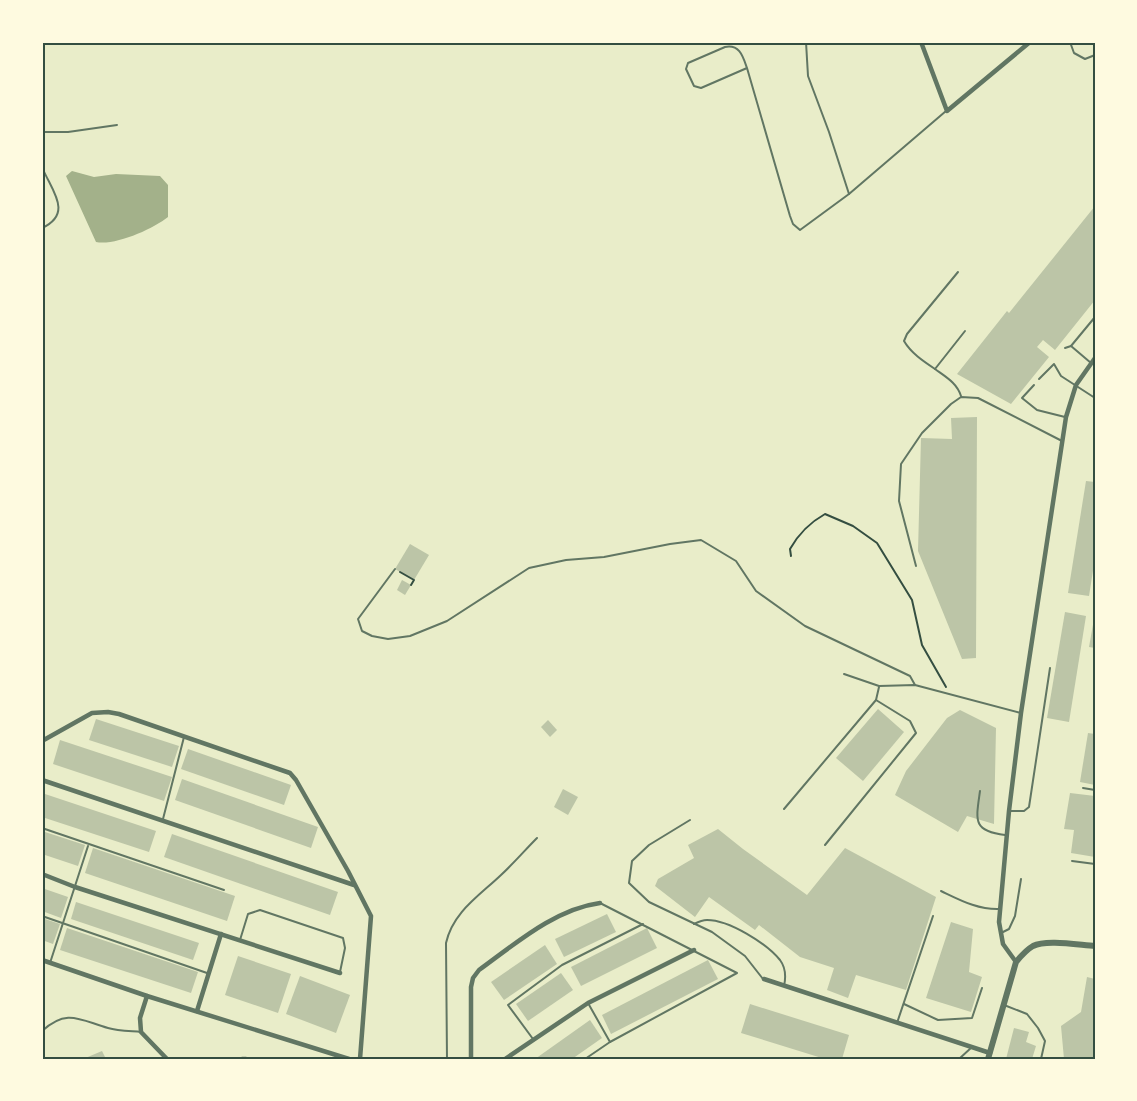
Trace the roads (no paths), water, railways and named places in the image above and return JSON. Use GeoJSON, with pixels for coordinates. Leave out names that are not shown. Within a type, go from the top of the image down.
{"type":"FeatureCollection","features":[{"type":"Feature","properties":{"kind":"street"},"geometry":{"type":"LineString","coordinates":[[921,42],[947,111],[1030,42]]}},
{"type":"Feature","properties":{"kind":"street"},"geometry":{"type":"LineString","coordinates":[[1016,963],[1004,944],[999,922],[1006,835],[1021,713],[1066,417],[1076,385],[1093,360]]}},
{"type":"Feature","properties":{"kind":"street"},"geometry":{"type":"LineString","coordinates":[[42,741],[93,713],[108,712],[290,774],[297,780],[370,916],[360,1059]]}},
{"type":"Feature","properties":{"kind":"street"},"geometry":{"type":"LineString","coordinates":[[42,780],[354,885]]}},
{"type":"Feature","properties":{"kind":"street"},"geometry":{"type":"LineString","coordinates":[[42,874],[75,887],[340,973]]}},
{"type":"Feature","properties":{"kind":"street"},"geometry":{"type":"LineString","coordinates":[[471,1059],[471,987],[473,978],[479,970],[539,928],[582,906],[600,903]]}},
{"type":"Feature","properties":{"kind":"street"},"geometry":{"type":"LineString","coordinates":[[197,1011],[221,934]]}},
{"type":"Feature","properties":{"kind":"street"},"geometry":{"type":"LineString","coordinates":[[764,979],[972,1047],[989,1056],[1016,963],[1025,952],[1035,944],[1095,946]]}},
{"type":"Feature","properties":{"kind":"street"},"geometry":{"type":"LineString","coordinates":[[505,1059],[588,1003],[694,950]]}},
{"type":"Feature","properties":{"kind":"street"},"geometry":{"type":"LineString","coordinates":[[42,960],[147,996],[349,1059]]}},
{"type":"Feature","properties":{"kind":"street"},"geometry":{"type":"LineString","coordinates":[[147,996],[140,1018],[141,1032],[167,1059]]}},
{"type":"Feature","properties":{"kind":"lane"},"geometry":{"type":"LineString","coordinates":[[806,42],[808,76],[830,132],[849,194]]}},
{"type":"Feature","properties":{"kind":"lane"},"geometry":{"type":"LineString","coordinates":[[1070,42],[1074,53],[1085,59],[1095,55]]}},
{"type":"Feature","properties":{"kind":"lane"},"geometry":{"type":"LineString","coordinates":[[747,68],[701,88],[694,86],[686,69],[688,63],[731,45],[742,54],[747,68],[790,216],[795,228],[800,230],[849,194],[947,111]]}},
{"type":"Feature","properties":{"kind":"lane"},"geometry":{"type":"LineString","coordinates":[[42,132],[68,132],[117,125]]}},
{"type":"Feature","properties":{"kind":"lane"},"geometry":{"type":"LineString","coordinates":[[42,167],[59,203],[58,215],[53,223],[42,228]]}},
{"type":"Feature","properties":{"kind":"lane"},"geometry":{"type":"LineString","coordinates":[[958,272],[906,334],[904,340],[920,358],[951,380],[961,397]]}},
{"type":"Feature","properties":{"kind":"lane"},"geometry":{"type":"LineString","coordinates":[[1065,348],[1071,346],[1095,317]]}},
{"type":"Feature","properties":{"kind":"lane"},"geometry":{"type":"LineString","coordinates":[[935,369],[965,331]]}},
{"type":"Feature","properties":{"kind":"lane"},"geometry":{"type":"LineString","coordinates":[[1071,346],[1093,360]]}},
{"type":"Feature","properties":{"kind":"lane"},"geometry":{"type":"LineString","coordinates":[[1039,379],[1054,364],[1061,376],[1095,398]]}},
{"type":"Feature","properties":{"kind":"lane"},"geometry":{"type":"LineString","coordinates":[[1034,385],[1022,398],[1037,410],[1066,417]]}},
{"type":"Feature","properties":{"kind":"lane"},"geometry":{"type":"LineString","coordinates":[[916,566],[899,501],[901,464],[921,433],[951,404],[961,397],[978,398],[1064,442]]}},
{"type":"Feature","properties":{"kind":"lane"},"geometry":{"type":"LineString","coordinates":[[395,569],[358,619],[362,632],[388,639],[410,636],[447,621],[529,568],[566,560],[604,557],[701,540],[736,561],[756,591],[805,626],[910,676],[915,685]]}},
{"type":"Feature","properties":{"kind":"lane"},"geometry":{"type":"LineString","coordinates":[[1009,811],[1024,812],[1029,807],[1050,668]]}},
{"type":"Feature","properties":{"kind":"lane"},"geometry":{"type":"LineString","coordinates":[[844,674],[879,686],[915,685],[1021,713]]}},
{"type":"Feature","properties":{"kind":"lane"},"geometry":{"type":"LineString","coordinates":[[784,809],[876,700],[879,686]]}},
{"type":"Feature","properties":{"kind":"lane"},"geometry":{"type":"LineString","coordinates":[[825,845],[916,733],[910,721],[876,700]]}},
{"type":"Feature","properties":{"kind":"lane"},"geometry":{"type":"LineString","coordinates":[[163,820],[184,737]]}},
{"type":"Feature","properties":{"kind":"lane"},"geometry":{"type":"LineString","coordinates":[[1083,788],[1095,790]]}},
{"type":"Feature","properties":{"kind":"lane"},"geometry":{"type":"LineString","coordinates":[[980,791],[977,815],[979,824],[986,831],[1006,835]]}},
{"type":"Feature","properties":{"kind":"lane"},"geometry":{"type":"LineString","coordinates":[[690,820],[649,845],[632,861],[628,883],[649,902],[712,932],[745,956],[764,979]]}},
{"type":"Feature","properties":{"kind":"lane"},"geometry":{"type":"LineString","coordinates":[[42,828],[224,890]]}},
{"type":"Feature","properties":{"kind":"lane"},"geometry":{"type":"LineString","coordinates":[[447,1059],[446,944],[449,928],[471,901],[502,874],[537,837]]}},
{"type":"Feature","properties":{"kind":"lane"},"geometry":{"type":"LineString","coordinates":[[50,963],[88,845]]}},
{"type":"Feature","properties":{"kind":"lane"},"geometry":{"type":"LineString","coordinates":[[1072,861],[1095,864]]}},
{"type":"Feature","properties":{"kind":"lane"},"geometry":{"type":"LineString","coordinates":[[1001,933],[1009,929],[1014,916],[1021,879]]}},
{"type":"Feature","properties":{"kind":"lane"},"geometry":{"type":"LineString","coordinates":[[941,891],[987,910],[1000,909]]}},
{"type":"Feature","properties":{"kind":"lane"},"geometry":{"type":"LineString","coordinates":[[585,1059],[610,1042],[737,973],[600,903]]}},
{"type":"Feature","properties":{"kind":"lane"},"geometry":{"type":"LineString","coordinates":[[240,940],[248,915],[260,909],[343,938],[345,948],[340,973]]}},
{"type":"Feature","properties":{"kind":"lane"},"geometry":{"type":"LineString","coordinates":[[42,916],[208,973]]}},
{"type":"Feature","properties":{"kind":"lane"},"geometry":{"type":"LineString","coordinates":[[897,1023],[933,916]]}},
{"type":"Feature","properties":{"kind":"lane"},"geometry":{"type":"LineString","coordinates":[[693,924],[706,920],[725,923],[752,937],[780,960],[786,975],[784,986]]}},
{"type":"Feature","properties":{"kind":"lane"},"geometry":{"type":"LineString","coordinates":[[533,1040],[508,1005],[562,965],[643,924]]}},
{"type":"Feature","properties":{"kind":"lane"},"geometry":{"type":"LineString","coordinates":[[904,1004],[938,1020],[972,1018],[982,988]]}},
{"type":"Feature","properties":{"kind":"lane"},"geometry":{"type":"LineString","coordinates":[[588,1003],[610,1042]]}},
{"type":"Feature","properties":{"kind":"lane"},"geometry":{"type":"LineString","coordinates":[[1004,1005],[1027,1014],[1038,1028],[1045,1041],[1041,1059]]}},
{"type":"Feature","properties":{"kind":"lane"},"geometry":{"type":"LineString","coordinates":[[42,1031],[51,1023],[66,1017],[82,1018],[108,1028],[141,1032]]}},
{"type":"Feature","properties":{"kind":"lane"},"geometry":{"type":"LineString","coordinates":[[959,1059],[972,1047]]}}]}
